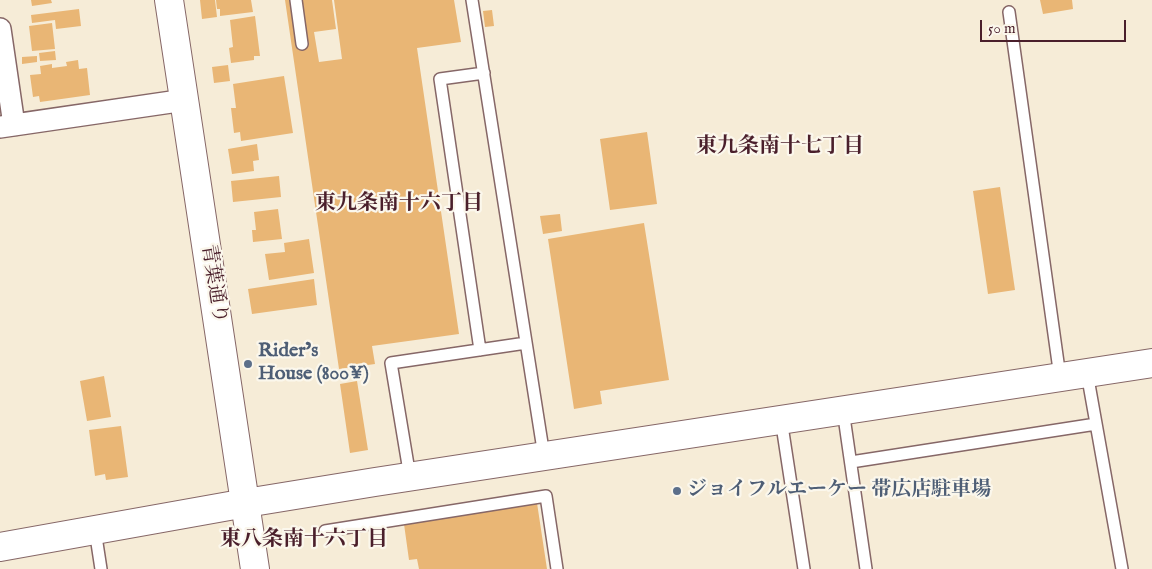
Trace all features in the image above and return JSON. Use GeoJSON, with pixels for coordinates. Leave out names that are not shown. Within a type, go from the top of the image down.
{"type":"FeatureCollection","features":[{"type":"Feature","properties":{"kind":"street","name":"青葉通り"},"geometry":{"type":"LineString","coordinates":[[169,0],[255,569]]}},
{"type":"Feature","properties":{"kind":"street"},"geometry":{"type":"LineString","coordinates":[[0,29],[7,126],[185,100]]}},
{"type":"Feature","properties":{"kind":"street"},"geometry":{"type":"LineString","coordinates":[[0,547],[410,476],[1152,363]]}},
{"type":"Feature","properties":{"kind":"lane"},"geometry":{"type":"LineString","coordinates":[[296,0],[302,44]]}},
{"type":"Feature","properties":{"kind":"lane"},"geometry":{"type":"LineString","coordinates":[[472,0],[544,456]]}},
{"type":"Feature","properties":{"kind":"lane"},"geometry":{"type":"LineString","coordinates":[[1009,12],[1060,377]]}},
{"type":"Feature","properties":{"kind":"lane"},"geometry":{"type":"LineString","coordinates":[[480,350],[440,79],[484,73]]}},
{"type":"Feature","properties":{"kind":"lane"},"geometry":{"type":"LineString","coordinates":[[410,476],[391,363],[526,343]]}},
{"type":"Feature","properties":{"kind":"lane"},"geometry":{"type":"LineString","coordinates":[[1087,373],[1122,569]]}},
{"type":"Feature","properties":{"kind":"lane"},"geometry":{"type":"LineString","coordinates":[[843,410],[866,569]]}},
{"type":"Feature","properties":{"kind":"lane"},"geometry":{"type":"LineString","coordinates":[[781,419],[804,569]]}},
{"type":"Feature","properties":{"kind":"lane"},"geometry":{"type":"LineString","coordinates":[[851,462],[1096,424]]}},
{"type":"Feature","properties":{"kind":"lane"},"geometry":{"type":"LineString","coordinates":[[325,531],[546,496],[557,569]]}},
{"type":"Feature","properties":{"kind":"lane"},"geometry":{"type":"LineString","coordinates":[[95,530],[101,569]]}},
{"type":"Feature","properties":{"kind":"building"},"geometry":{"type":"Polygon","coordinates":[[[31,0],[51,0],[52,3],[32,6],[31,0]]]}},
{"type":"Feature","properties":{"kind":"building"},"geometry":{"type":"Polygon","coordinates":[[[200,0],[215,0],[217,17],[202,19],[200,0]]]}},
{"type":"Feature","properties":{"kind":"building"},"geometry":{"type":"Polygon","coordinates":[[[216,0],[251,0],[253,12],[220,16],[220,9],[217,9],[216,0]]]}},
{"type":"Feature","properties":{"kind":"building"},"geometry":{"type":"Polygon","coordinates":[[[285,0],[332,0],[336,29],[314,32],[319,62],[342,59],[334,0],[454,0],[461,42],[417,48],[459,334],[372,346],[375,364],[339,369],[285,0]]]}},
{"type":"Feature","properties":{"kind":"building"},"geometry":{"type":"Polygon","coordinates":[[[1040,0],[1072,0],[1073,9],[1043,14],[1040,0]]]}},
{"type":"Feature","properties":{"kind":"building"},"geometry":{"type":"Polygon","coordinates":[[[79,9],[81,26],[56,29],[55,20],[32,23],[31,15],[79,9]]]}},
{"type":"Feature","properties":{"kind":"building"},"geometry":{"type":"Polygon","coordinates":[[[492,10],[494,26],[485,27],[483,11],[492,10]]]}},
{"type":"Feature","properties":{"kind":"building"},"geometry":{"type":"Polygon","coordinates":[[[255,16],[260,56],[254,56],[254,60],[231,63],[229,48],[233,47],[230,20],[255,16]]]}},
{"type":"Feature","properties":{"kind":"building"},"geometry":{"type":"Polygon","coordinates":[[[52,23],[55,49],[32,51],[29,26],[52,23]]]}},
{"type":"Feature","properties":{"kind":"building"},"geometry":{"type":"Polygon","coordinates":[[[55,51],[56,60],[40,61],[39,53],[55,51]]]}},
{"type":"Feature","properties":{"kind":"building"},"geometry":{"type":"Polygon","coordinates":[[[37,56],[37,62],[22,64],[22,57],[37,56]]]}},
{"type":"Feature","properties":{"kind":"building"},"geometry":{"type":"Polygon","coordinates":[[[78,60],[79,69],[87,68],[90,95],[40,102],[39,96],[33,97],[30,75],[41,74],[40,66],[52,64],[52,68],[67,66],[66,62],[78,60]]]}},
{"type":"Feature","properties":{"kind":"building"},"geometry":{"type":"Polygon","coordinates":[[[228,65],[230,81],[214,83],[212,67],[228,65]]]}},
{"type":"Feature","properties":{"kind":"building"},"geometry":{"type":"Polygon","coordinates":[[[284,76],[293,133],[241,141],[240,132],[234,133],[231,108],[236,108],[233,84],[284,76]]]}},
{"type":"Feature","properties":{"kind":"building"},"geometry":{"type":"Polygon","coordinates":[[[647,132],[657,204],[610,210],[600,139],[647,132]]]}},
{"type":"Feature","properties":{"kind":"building"},"geometry":{"type":"Polygon","coordinates":[[[257,144],[259,160],[253,161],[254,171],[232,174],[228,149],[257,144]]]}},
{"type":"Feature","properties":{"kind":"building"},"geometry":{"type":"Polygon","coordinates":[[[279,176],[281,197],[233,202],[231,181],[279,176]]]}},
{"type":"Feature","properties":{"kind":"building"},"geometry":{"type":"Polygon","coordinates":[[[1000,187],[1015,290],[988,294],[973,191],[1000,187]]]}},
{"type":"Feature","properties":{"kind":"building"},"geometry":{"type":"Polygon","coordinates":[[[278,209],[282,239],[253,242],[252,230],[256,230],[254,212],[278,209]]]}},
{"type":"Feature","properties":{"kind":"building"},"geometry":{"type":"Polygon","coordinates":[[[560,214],[562,231],[543,234],[540,216],[560,214]]]}},
{"type":"Feature","properties":{"kind":"building"},"geometry":{"type":"Polygon","coordinates":[[[644,223],[669,380],[600,391],[602,404],[574,409],[548,239],[644,223]]]}},
{"type":"Feature","properties":{"kind":"building"},"geometry":{"type":"Polygon","coordinates":[[[309,239],[314,273],[269,280],[265,254],[285,252],[284,243],[309,239]]]}},
{"type":"Feature","properties":{"kind":"building"},"geometry":{"type":"Polygon","coordinates":[[[314,279],[317,305],[252,314],[248,289],[314,279]]]}},
{"type":"Feature","properties":{"kind":"building"},"geometry":{"type":"Polygon","coordinates":[[[104,376],[111,417],[87,421],[80,381],[104,376]]]}},
{"type":"Feature","properties":{"kind":"building"},"geometry":{"type":"Polygon","coordinates":[[[357,381],[368,450],[350,453],[340,384],[357,381]]]}},
{"type":"Feature","properties":{"kind":"building"},"geometry":{"type":"Polygon","coordinates":[[[121,426],[128,477],[106,480],[105,474],[95,476],[89,430],[121,426]]]}},
{"type":"Feature","properties":{"kind":"building"},"geometry":{"type":"Polygon","coordinates":[[[537,503],[547,569],[419,569],[417,559],[409,560],[404,524],[537,503]]]}},
{"type":"Feature","properties":{"kind":"place","name":"Rider’s House (800¥)"},"geometry":{"type":"Point","coordinates":[248,364]}},
{"type":"Feature","properties":{"kind":"place","name":"ジョイフルエーケー 帯広店駐車場"},"geometry":{"type":"Point","coordinates":[677,491]}},
{"type":"Feature","properties":{"kind":"district","name":"東九条南十七丁目"},"geometry":{"type":"Point","coordinates":[780,148]}},
{"type":"Feature","properties":{"kind":"district","name":"東九条南十六丁目"},"geometry":{"type":"Point","coordinates":[399,205]}},
{"type":"Feature","properties":{"kind":"district","name":"東八条南十六丁目"},"geometry":{"type":"Point","coordinates":[304,541]}}]}
